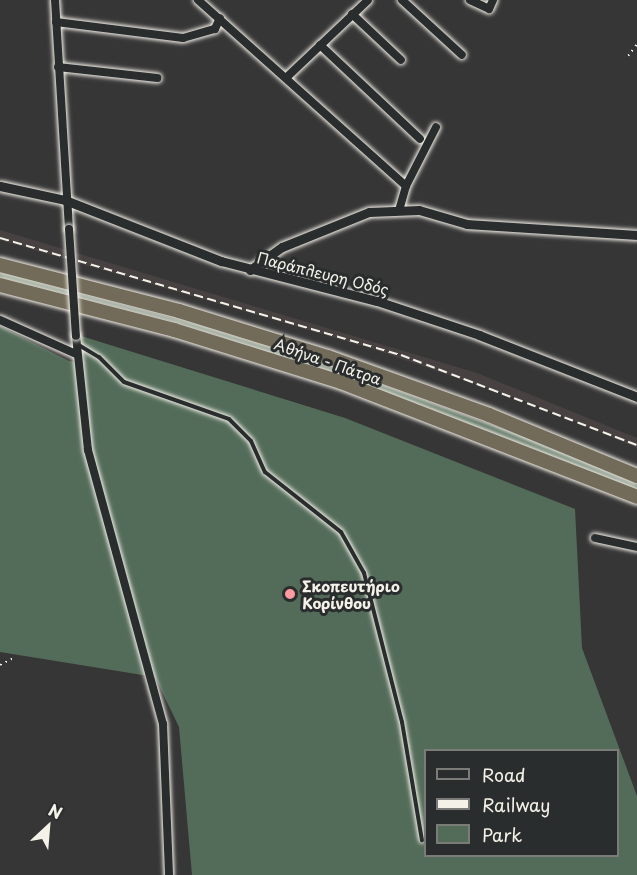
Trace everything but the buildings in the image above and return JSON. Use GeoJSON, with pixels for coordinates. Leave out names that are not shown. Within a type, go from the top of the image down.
{"type":"FeatureCollection","features":[{"type":"Feature","properties":{"kind":"highway","name":"Αθήνα - Πάτρα"},"geometry":{"type":"LineString","coordinates":[[0,265],[179,311],[328,357],[499,419],[637,476]]}},
{"type":"Feature","properties":{"kind":"highway","name":"Αθήνα - Πάτρα"},"geometry":{"type":"LineString","coordinates":[[0,285],[174,330],[331,379],[492,437],[637,497]]}},
{"type":"Feature","properties":{"kind":"street"},"geometry":{"type":"LineString","coordinates":[[55,0],[65,200],[69,229],[76,354],[88,450],[163,724],[169,875]]}},
{"type":"Feature","properties":{"kind":"street"},"geometry":{"type":"LineString","coordinates":[[198,0],[288,76],[406,186]]}},
{"type":"Feature","properties":{"kind":"street"},"geometry":{"type":"LineString","coordinates":[[288,76],[368,0]]}},
{"type":"Feature","properties":{"kind":"street"},"geometry":{"type":"LineString","coordinates":[[402,0],[462,55]]}},
{"type":"Feature","properties":{"kind":"street"},"geometry":{"type":"LineString","coordinates":[[470,0],[489,9],[493,0]]}},
{"type":"Feature","properties":{"kind":"street"},"geometry":{"type":"LineString","coordinates":[[352,14],[401,60]]}},
{"type":"Feature","properties":{"kind":"street"},"geometry":{"type":"LineString","coordinates":[[56,22],[183,38],[215,29],[220,18]]}},
{"type":"Feature","properties":{"kind":"street"},"geometry":{"type":"LineString","coordinates":[[320,45],[420,139]]}},
{"type":"Feature","properties":{"kind":"street"},"geometry":{"type":"LineString","coordinates":[[58,67],[157,78]]}},
{"type":"Feature","properties":{"kind":"street"},"geometry":{"type":"LineString","coordinates":[[399,210],[406,186],[436,127]]}},
{"type":"Feature","properties":{"kind":"street","name":"Παράπλευρη Οδός"},"geometry":{"type":"LineString","coordinates":[[0,186],[65,200],[250,270],[376,301],[577,370],[637,397]]}},
{"type":"Feature","properties":{"kind":"street"},"geometry":{"type":"LineString","coordinates":[[250,270],[282,248],[346,219],[399,210],[426,211],[467,224],[637,235]]}},
{"type":"Feature","properties":{"kind":"street"},"geometry":{"type":"LineString","coordinates":[[0,320],[76,354]]}},
{"type":"Feature","properties":{"kind":"street"},"geometry":{"type":"LineString","coordinates":[[595,538],[637,547]]}},
{"type":"Feature","properties":{"kind":"lane"},"geometry":{"type":"LineString","coordinates":[[76,340],[99,357],[124,382],[235,423],[251,441],[265,472],[341,532],[367,582],[402,722],[423,840]]}},
{"type":"Feature","properties":{"kind":"path"},"geometry":{"type":"LineString","coordinates":[[628,56],[637,44]]}},
{"type":"Feature","properties":{"kind":"path"},"geometry":{"type":"LineString","coordinates":[[0,665],[14,658]]}},
{"type":"Feature","properties":{"kind":"shaded area"},"geometry":{"type":"Polygon","coordinates":[[[0,230],[477,373],[637,438],[637,448],[536,405],[370,348],[0,240],[0,230]]]}},
{"type":"Feature","properties":{"kind":"green space"},"geometry":{"type":"Polygon","coordinates":[[[0,273],[195,324],[344,371],[524,437],[637,484],[637,489],[342,375],[176,322],[0,277],[0,273]]]}},
{"type":"Feature","properties":{"kind":"green space","name":"Σκοπευτήριο Κορίνθου"},"geometry":{"type":"Polygon","coordinates":[[[0,326],[69,361],[83,364],[81,336],[345,418],[575,509],[582,648],[637,796],[637,875],[192,875],[179,727],[155,677],[0,652],[0,326]]]}},
{"type":"Feature","properties":{"kind":"railway"},"geometry":{"type":"LineString","coordinates":[[0,238],[401,355],[637,445]]}},
{"type":"Feature","properties":{"kind":"place","name":"Σκοπευτήριο Κορίνθου"},"geometry":{"type":"Point","coordinates":[290,594]}}]}
